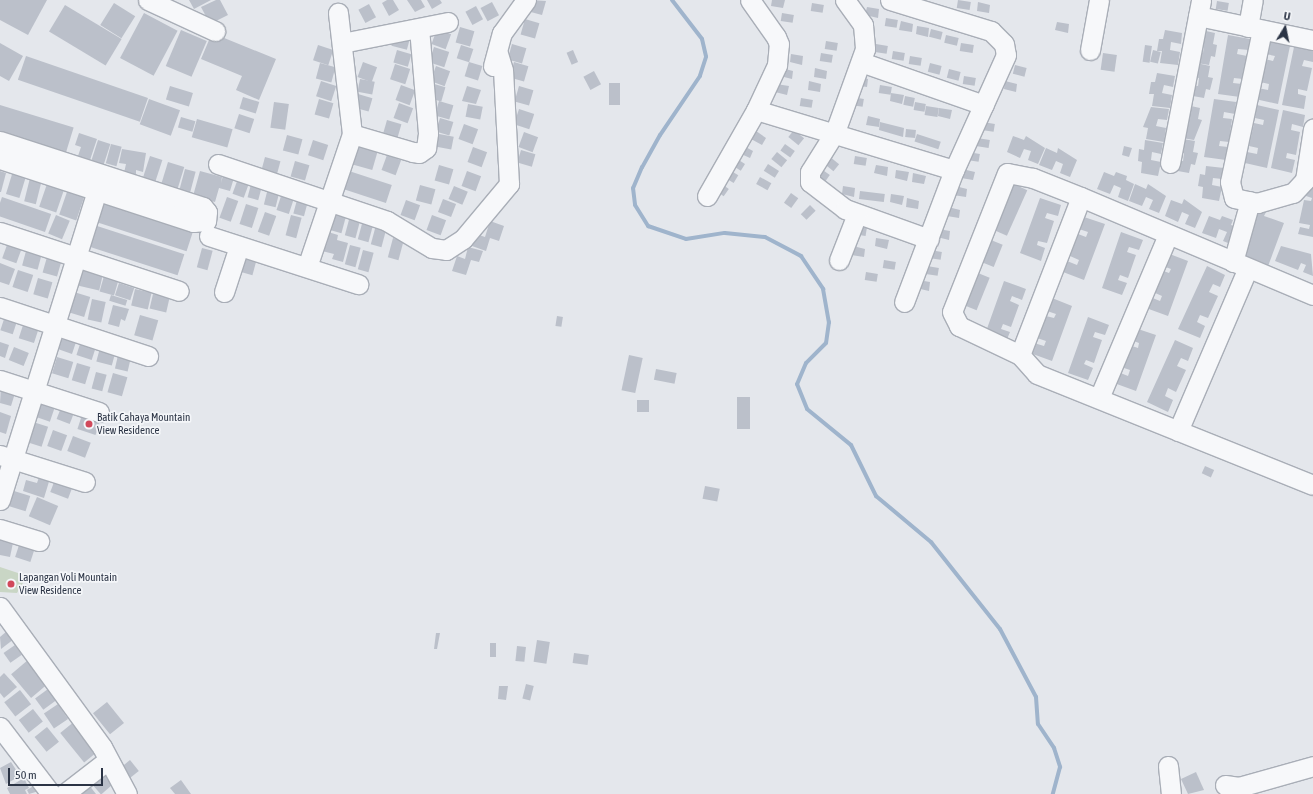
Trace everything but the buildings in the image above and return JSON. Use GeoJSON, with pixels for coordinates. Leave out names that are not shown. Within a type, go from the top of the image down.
{"type":"FeatureCollection","features":[{"type":"Feature","properties":{"kind":"street"},"geometry":{"type":"LineString","coordinates":[[148,0],[215,31]]}},
{"type":"Feature","properties":{"kind":"street"},"geometry":{"type":"LineString","coordinates":[[218,164],[387,221],[440,250],[452,247],[463,239],[508,187],[510,176],[503,70],[498,54],[502,33],[526,0]]}},
{"type":"Feature","properties":{"kind":"street"},"geometry":{"type":"LineString","coordinates":[[707,196],[756,110],[777,65],[779,44],[750,0]]}},
{"type":"Feature","properties":{"kind":"street"},"geometry":{"type":"LineString","coordinates":[[844,0],[865,32],[861,62],[835,132],[810,172],[810,182],[856,214],[928,239]]}},
{"type":"Feature","properties":{"kind":"street"},"geometry":{"type":"LineString","coordinates":[[890,0],[998,36],[1006,55],[954,170],[904,302]]}},
{"type":"Feature","properties":{"kind":"street"},"geometry":{"type":"LineString","coordinates":[[1090,50],[1099,0]]}},
{"type":"Feature","properties":{"kind":"street"},"geometry":{"type":"LineString","coordinates":[[1253,0],[1255,28],[1230,182],[1234,198],[1250,201],[1277,199],[1293,193],[1309,181],[1313,129]]}},
{"type":"Feature","properties":{"kind":"street"},"geometry":{"type":"LineString","coordinates":[[1170,163],[1199,8],[1255,28],[1313,40]]}},
{"type":"Feature","properties":{"kind":"street"},"geometry":{"type":"LineString","coordinates":[[307,267],[352,134],[338,13]]}},
{"type":"Feature","properties":{"kind":"street"},"geometry":{"type":"LineString","coordinates":[[342,43],[419,29],[448,22]]}},
{"type":"Feature","properties":{"kind":"street"},"geometry":{"type":"LineString","coordinates":[[352,134],[413,152],[420,153],[426,148],[428,133],[419,29]]}},
{"type":"Feature","properties":{"kind":"street"},"geometry":{"type":"LineString","coordinates":[[861,62],[984,105]]}},
{"type":"Feature","properties":{"kind":"street"},"geometry":{"type":"LineString","coordinates":[[756,110],[835,132],[954,170]]}},
{"type":"Feature","properties":{"kind":"street"},"geometry":{"type":"LineString","coordinates":[[0,141],[99,184]]}},
{"type":"Feature","properties":{"kind":"street"},"geometry":{"type":"LineString","coordinates":[[0,159],[99,184]]}},
{"type":"Feature","properties":{"kind":"street"},"geometry":{"type":"LineString","coordinates":[[1313,295],[1081,197],[1033,178],[1007,173],[952,312],[959,326],[1020,355],[1037,374],[1313,485]]}},
{"type":"Feature","properties":{"kind":"street"},"geometry":{"type":"LineString","coordinates":[[0,500],[7,457],[35,392],[99,184]]}},
{"type":"Feature","properties":{"kind":"street"},"geometry":{"type":"LineString","coordinates":[[1020,355],[1081,197]]}},
{"type":"Feature","properties":{"kind":"street"},"geometry":{"type":"LineString","coordinates":[[1178,431],[1241,265],[1250,201]]}},
{"type":"Feature","properties":{"kind":"street"},"geometry":{"type":"LineString","coordinates":[[839,260],[856,214]]}},
{"type":"Feature","properties":{"kind":"street"},"geometry":{"type":"LineString","coordinates":[[0,232],[179,291]]}},
{"type":"Feature","properties":{"kind":"street"},"geometry":{"type":"LineString","coordinates":[[1099,398],[1168,235]]}},
{"type":"Feature","properties":{"kind":"street"},"geometry":{"type":"LineString","coordinates":[[209,236],[358,284]]}},
{"type":"Feature","properties":{"kind":"street"},"geometry":{"type":"LineString","coordinates":[[224,292],[239,246]]}},
{"type":"Feature","properties":{"kind":"street"},"geometry":{"type":"LineString","coordinates":[[0,307],[54,327],[148,356]]}},
{"type":"Feature","properties":{"kind":"street"},"geometry":{"type":"LineString","coordinates":[[0,380],[99,412]]}},
{"type":"Feature","properties":{"kind":"street"},"geometry":{"type":"LineString","coordinates":[[7,457],[85,482]]}},
{"type":"Feature","properties":{"kind":"street"},"geometry":{"type":"LineString","coordinates":[[0,529],[39,541]]}},
{"type":"Feature","properties":{"kind":"street"},"geometry":{"type":"LineString","coordinates":[[0,607],[91,731],[127,794]]}},
{"type":"Feature","properties":{"kind":"street"},"geometry":{"type":"LineString","coordinates":[[0,727],[51,794]]}},
{"type":"Feature","properties":{"kind":"street"},"geometry":{"type":"LineString","coordinates":[[64,794],[108,760]]}},
{"type":"Feature","properties":{"kind":"street"},"geometry":{"type":"LineString","coordinates":[[1168,766],[1171,794]]}},
{"type":"Feature","properties":{"kind":"street"},"geometry":{"type":"LineString","coordinates":[[1225,785],[1239,787],[1313,766]]}},
{"type":"Feature","properties":{"kind":"green space","name":"Lapangan Voli Mountain View Residence"},"geometry":{"type":"Polygon","coordinates":[[[0,567],[27,576],[17,593],[0,592],[0,567]]]}},
{"type":"Feature","properties":{"kind":"waterway"},"geometry":{"type":"LineString","coordinates":[[672,0],[702,39],[706,57],[700,76],[660,135],[642,167],[633,188],[635,205],[648,226],[686,239],[725,233],[765,237],[801,256],[823,289],[829,322],[826,343],[806,363],[797,384],[807,409],[851,445],[876,496],[931,542],[1000,629],[1036,697],[1038,724],[1054,748],[1060,767],[1053,794]]}},
{"type":"Feature","properties":{"kind":"place","name":"Batik Cahaya Mountain View Residence"},"geometry":{"type":"Point","coordinates":[89,424]}},
{"type":"Feature","properties":{"kind":"place","name":"Lapangan Voli Mountain View Residence"},"geometry":{"type":"Point","coordinates":[11,584]}}]}
